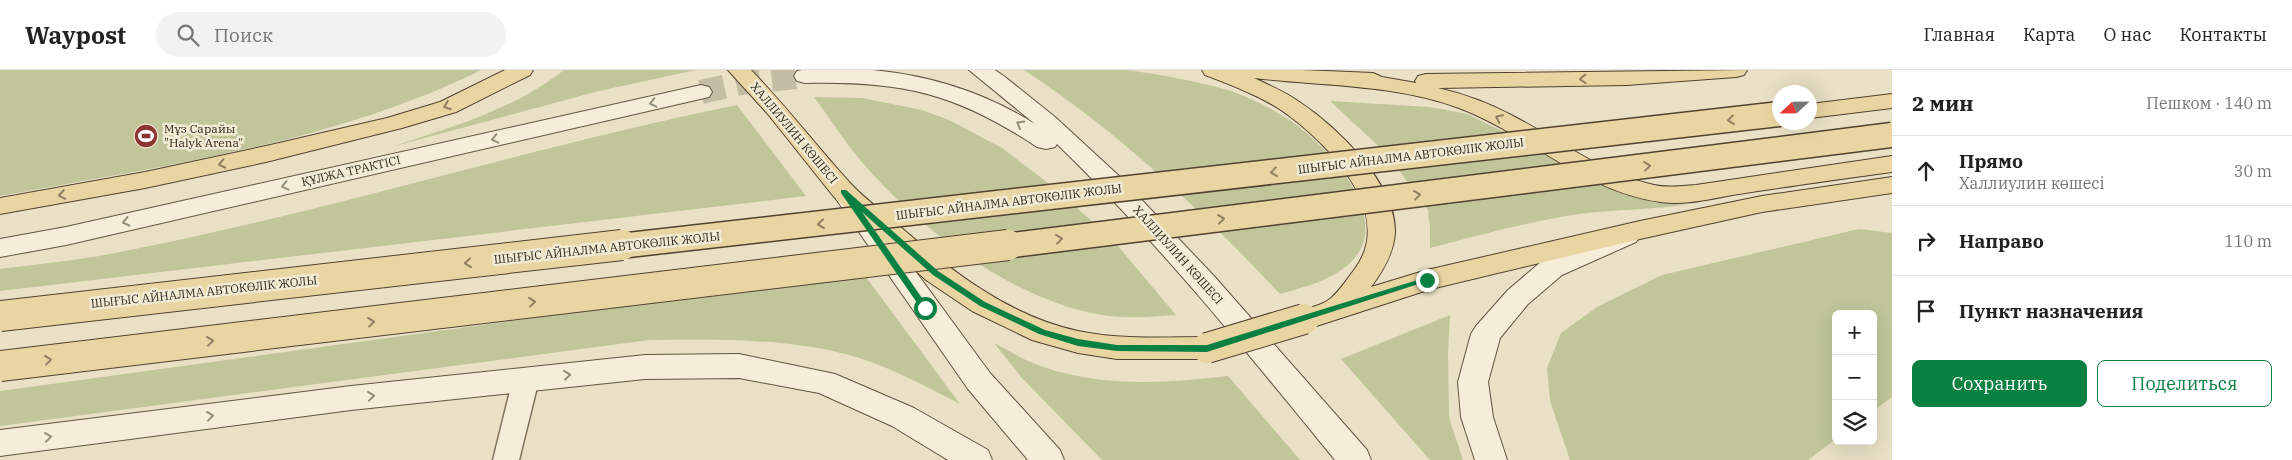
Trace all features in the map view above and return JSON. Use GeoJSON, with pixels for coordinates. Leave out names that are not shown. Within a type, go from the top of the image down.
{"type":"FeatureCollection","features":[{"type":"Feature","properties":{"kind":"main road"},"geometry":{"type":"LineString","coordinates":[[0,206],[247,158],[394,123],[448,106],[522,70]]}},
{"type":"Feature","properties":{"kind":"main road","name":"ХАЛЛИУЛИН КӨШЕСІ"},"geometry":{"type":"LineString","coordinates":[[739,70],[775,108],[844,192],[979,381],[1048,460]]}},
{"type":"Feature","properties":{"kind":"main road"},"geometry":{"type":"LineString","coordinates":[[757,70],[775,108]]}},
{"type":"Feature","properties":{"kind":"main road","name":"ХАЛЛИУЛИН КӨШЕСІ"},"geometry":{"type":"LineString","coordinates":[[980,70],[1034,111],[1077,149],[1138,210],[1214,294],[1355,460]]}},
{"type":"Feature","properties":{"kind":"main road"},"geometry":{"type":"LineString","coordinates":[[1213,70],[1262,89],[1290,106],[1342,153],[1360,173],[1376,204],[1382,223],[1379,250],[1368,273],[1338,307]]}},
{"type":"Feature","properties":{"kind":"main road"},"geometry":{"type":"LineString","coordinates":[[1239,70],[1355,80],[1482,81],[1617,78],[1736,70]]}},
{"type":"Feature","properties":{"kind":"main road"},"geometry":{"type":"LineString","coordinates":[[805,76],[858,74],[910,81],[947,90],[991,108],[1023,125],[1056,149],[1123,206],[1214,294]]}},
{"type":"Feature","properties":{"kind":"main road"},"geometry":{"type":"LineString","coordinates":[[1355,80],[1452,97],[1507,122],[1605,176],[1626,185],[1654,193],[1672,194],[1704,191],[1892,164]]}},
{"type":"Feature","properties":{"kind":"main road","name":"ҚҰЛЖА ТРАКТІСІ"},"geometry":{"type":"LineString","coordinates":[[0,248],[66,236],[701,92]]}},
{"type":"Feature","properties":{"kind":"main road"},"geometry":{"type":"LineString","coordinates":[[1817,110],[1892,101]]}},
{"type":"Feature","properties":{"kind":"main road","name":"ШЫҒЫС АЙНАЛМА АВТОКӨЛІК ЖОЛЫ"},"geometry":{"type":"LineString","coordinates":[[0,316],[1772,115]]}},
{"type":"Feature","properties":{"kind":"main road"},"geometry":{"type":"LineString","coordinates":[[0,366],[1011,245],[1892,135]]}},
{"type":"Feature","properties":{"kind":"main road"},"geometry":{"type":"LineString","coordinates":[[844,192],[936,273],[982,304],[1042,332],[1078,342],[1117,348],[1207,348],[1427,280],[1640,230],[1762,204],[1892,185]]}},
{"type":"Feature","properties":{"kind":"main road"},"geometry":{"type":"LineString","coordinates":[[1492,460],[1477,417],[1473,382],[1486,334],[1518,297],[1552,268],[1640,230]]}},
{"type":"Feature","properties":{"kind":"main road"},"geometry":{"type":"LineString","coordinates":[[0,443],[351,398],[645,367],[739,366],[824,382],[903,417],[976,460]]}},
{"type":"Feature","properties":{"kind":"lane"},"geometry":{"type":"LineString","coordinates":[[506,460],[526,380]]}},
{"type":"Feature","properties":{"kind":"green space","name":"Мұз Сарайы \"Halyk Arena\""},"geometry":{"type":"Polygon","coordinates":[[[0,70],[481,70],[425,95],[367,116],[307,134],[184,162],[0,196],[0,70]]]}},
{"type":"Feature","properties":{"kind":"green space"},"geometry":{"type":"Polygon","coordinates":[[[564,70],[696,70],[599,91],[391,147],[503,107],[544,84],[564,70]]]}},
{"type":"Feature","properties":{"kind":"green space"},"geometry":{"type":"Polygon","coordinates":[[[1024,70],[1127,70],[1231,91],[1266,106],[1298,126],[1310,136],[1336,163],[1348,179],[1363,213],[1365,230],[1362,246],[1348,265],[1338,272],[1315,283],[1280,294],[1221,233],[1159,174],[1093,120],[1024,70]]]}},
{"type":"Feature","properties":{"kind":"green space"},"geometry":{"type":"Polygon","coordinates":[[[814,97],[862,98],[922,110],[949,120],[1002,148],[1052,186],[1112,239],[1176,315],[1126,317],[1096,314],[1063,305],[998,276],[937,234],[884,186],[861,161],[814,97]]]}},
{"type":"Feature","properties":{"kind":"green space"},"geometry":{"type":"Polygon","coordinates":[[[1330,101],[1430,107],[1467,114],[1588,179],[1625,195],[1656,203],[1689,204],[1593,212],[1560,217],[1430,248],[1428,210],[1387,154],[1330,101]]]}},
{"type":"Feature","properties":{"kind":"green space"},"geometry":{"type":"Polygon","coordinates":[[[737,105],[806,196],[0,291],[0,269],[120,252],[198,236],[583,140],[737,105]]]}},
{"type":"Feature","properties":{"kind":"green space"},"geometry":{"type":"Polygon","coordinates":[[[1859,229],[1892,233],[1892,397],[1877,408],[1877,310],[1832,310],[1832,442],[1808,460],[1570,460],[1550,401],[1547,368],[1561,333],[1597,307],[1662,275],[1859,229]]]}},
{"type":"Feature","properties":{"kind":"green space"},"geometry":{"type":"Polygon","coordinates":[[[863,273],[960,404],[883,367],[856,357],[831,351],[805,346],[753,341],[649,340],[0,426],[0,391],[863,273]]]}},
{"type":"Feature","properties":{"kind":"green space"},"geometry":{"type":"Polygon","coordinates":[[[1450,315],[1448,354],[1449,418],[1463,460],[1430,460],[1341,359],[1450,315]]]}},
{"type":"Feature","properties":{"kind":"green space"},"geometry":{"type":"Polygon","coordinates":[[[994,343],[1028,361],[1052,370],[1102,380],[1152,382],[1228,376],[1300,460],[1102,460],[1022,378],[994,343]]]}},
{"type":"Feature","properties":{"kind":"tunnel"},"geometry":{"type":"LineString","coordinates":[[701,92],[741,83],[805,76]]}},
{"type":"Feature","properties":{"kind":"place","name":"Мұз Сарайы \"Halyk Arena\""},"geometry":{"type":"Point","coordinates":[146,136]}},
{"type":"Feature","properties":{"kind":"route"},"geometry":{"type":"LineString","coordinates":[[925,308],[844,192],[936,273],[982,304],[1042,332],[1078,342],[1117,348],[1170,350],[1207,348],[1427,280]]}}]}
